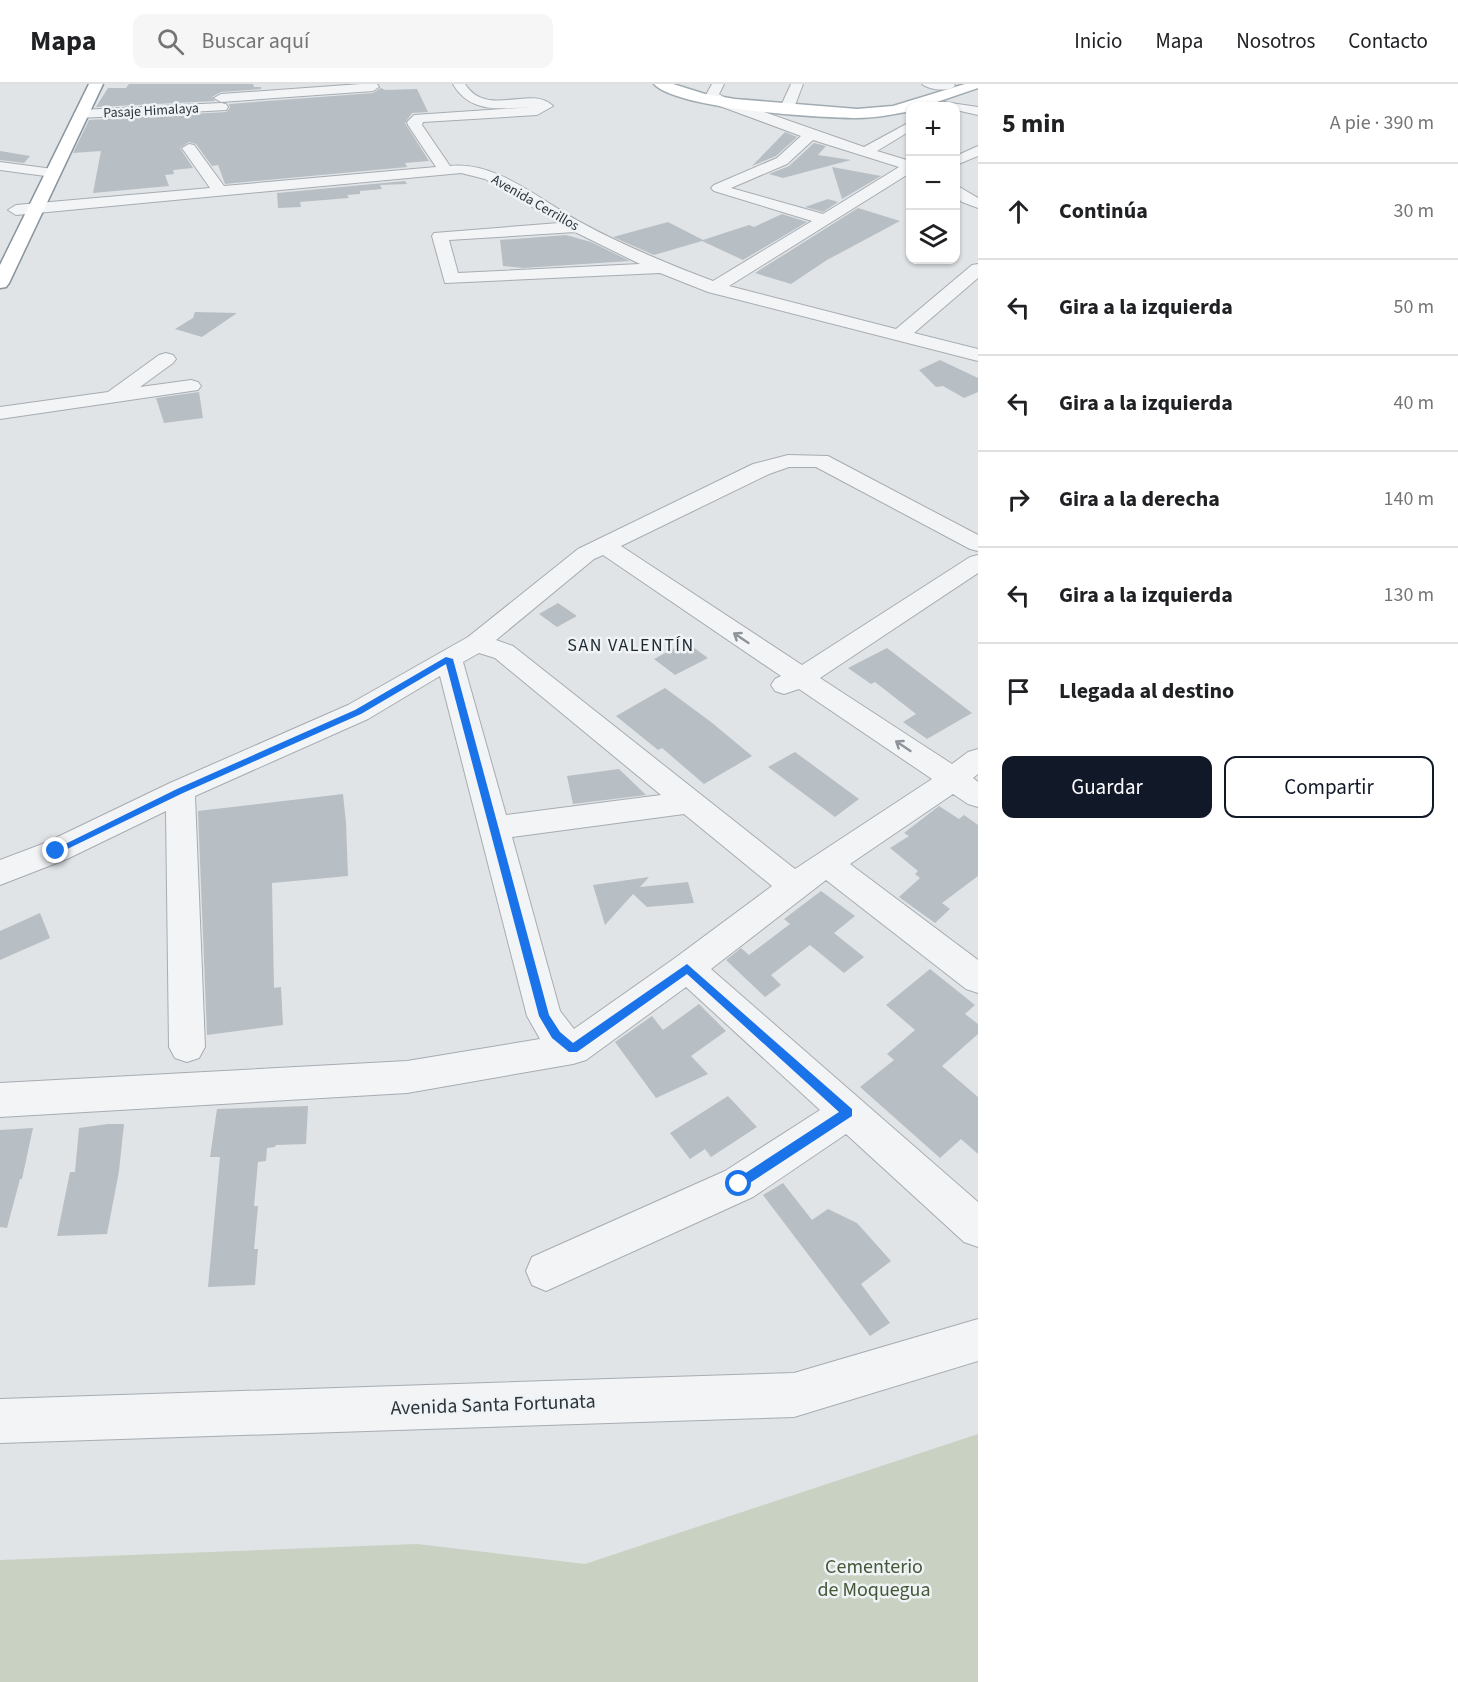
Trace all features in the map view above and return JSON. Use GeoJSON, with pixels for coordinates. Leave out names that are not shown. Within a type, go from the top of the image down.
{"type":"FeatureCollection","features":[{"type":"Feature","properties":{"kind":"main road"},"geometry":{"type":"LineString","coordinates":[[14,215],[71,133],[96,84]]}},
{"type":"Feature","properties":{"kind":"main road"},"geometry":{"type":"LineString","coordinates":[[661,84],[679,93],[717,94]]}},
{"type":"Feature","properties":{"kind":"main road"},"geometry":{"type":"LineString","coordinates":[[681,84],[717,94],[787,106],[880,112],[903,108],[973,85]]}},
{"type":"Feature","properties":{"kind":"main road"},"geometry":{"type":"LineString","coordinates":[[847,110],[909,99],[952,85]]}},
{"type":"Feature","properties":{"kind":"main road"},"geometry":{"type":"LineString","coordinates":[[71,100],[85,107]]}},
{"type":"Feature","properties":{"kind":"main road"},"geometry":{"type":"LineString","coordinates":[[54,134],[71,133]]}},
{"type":"Feature","properties":{"kind":"main road"},"geometry":{"type":"LineString","coordinates":[[0,283],[35,208],[45,172],[45,152]]}},
{"type":"Feature","properties":{"kind":"street"},"geometry":{"type":"LineString","coordinates":[[220,84],[222,107]]}},
{"type":"Feature","properties":{"kind":"street","name":"Pasaje Himalaya"},"geometry":{"type":"LineString","coordinates":[[85,107],[156,112],[222,107],[373,87],[371,84]]}},
{"type":"Feature","properties":{"kind":"street"},"geometry":{"type":"LineString","coordinates":[[445,169],[415,125],[414,122],[419,118],[537,111],[546,106],[474,101],[462,92],[459,84]]}},
{"type":"Feature","properties":{"kind":"street"},"geometry":{"type":"LineString","coordinates":[[787,106],[797,84]]}},
{"type":"Feature","properties":{"kind":"street"},"geometry":{"type":"LineString","coordinates":[[928,84],[952,85]]}},
{"type":"Feature","properties":{"kind":"street"},"geometry":{"type":"LineString","coordinates":[[717,94],[811,135],[906,165]]}},
{"type":"Feature","properties":{"kind":"street"},"geometry":{"type":"LineString","coordinates":[[960,107],[978,111]]}},
{"type":"Feature","properties":{"kind":"street"},"geometry":{"type":"LineString","coordinates":[[867,151],[906,128]]}},
{"type":"Feature","properties":{"kind":"street"},"geometry":{"type":"LineString","coordinates":[[811,135],[782,161],[719,188],[824,219]]}},
{"type":"Feature","properties":{"kind":"street"},"geometry":{"type":"LineString","coordinates":[[189,148],[219,190]]}},
{"type":"Feature","properties":{"kind":"street"},"geometry":{"type":"LineString","coordinates":[[960,159],[978,150]]}},
{"type":"Feature","properties":{"kind":"street"},"geometry":{"type":"LineString","coordinates":[[0,166],[45,172]]}},
{"type":"Feature","properties":{"kind":"street"},"geometry":{"type":"LineString","coordinates":[[714,288],[906,168]]}},
{"type":"Feature","properties":{"kind":"street","name":"Avenida Cerrillos"},"geometry":{"type":"LineString","coordinates":[[14,215],[35,208],[445,169],[467,170],[490,176],[577,227],[662,268],[714,288],[978,355]]}},
{"type":"Feature","properties":{"kind":"street"},"geometry":{"type":"LineString","coordinates":[[960,193],[967,199],[978,203]]}},
{"type":"Feature","properties":{"kind":"street"},"geometry":{"type":"LineString","coordinates":[[577,227],[440,236],[451,279],[662,268]]}},
{"type":"Feature","properties":{"kind":"street"},"geometry":{"type":"LineString","coordinates":[[523,230],[540,276]]}},
{"type":"Feature","properties":{"kind":"street"},"geometry":{"type":"LineString","coordinates":[[900,335],[978,269]]}},
{"type":"Feature","properties":{"kind":"street","name":"Avenida Cerrillos"},"geometry":{"type":"LineString","coordinates":[[929,344],[978,368]]}},
{"type":"Feature","properties":{"kind":"street"},"geometry":{"type":"LineString","coordinates":[[113,397],[166,359]]}},
{"type":"Feature","properties":{"kind":"street"},"geometry":{"type":"LineString","coordinates":[[0,413],[191,386]]}},
{"type":"Feature","properties":{"kind":"street"},"geometry":{"type":"LineString","coordinates":[[0,873],[56,851],[180,791],[358,712],[477,644],[595,550],[761,469],[788,461],[820,461],[978,544]]}},
{"type":"Feature","properties":{"kind":"street"},"geometry":{"type":"LineString","coordinates":[[595,550],[790,683],[955,789]]}},
{"type":"Feature","properties":{"kind":"street"},"geometry":{"type":"LineString","coordinates":[[790,683],[978,562]]}},
{"type":"Feature","properties":{"kind":"street"},"geometry":{"type":"LineString","coordinates":[[477,644],[504,652],[794,886]]}},
{"type":"Feature","properties":{"kind":"street"},"geometry":{"type":"LineString","coordinates":[[449,659],[544,1016],[556,1035],[573,1049]]}},
{"type":"Feature","properties":{"kind":"street"},"geometry":{"type":"LineString","coordinates":[[0,1100],[407,1077],[573,1049],[687,968],[826,863],[955,789],[978,759]]}},
{"type":"Feature","properties":{"kind":"street"},"geometry":{"type":"LineString","coordinates":[[180,791],[187,1047]]}},
{"type":"Feature","properties":{"kind":"street"},"geometry":{"type":"LineString","coordinates":[[494,828],[690,802]]}},
{"type":"Feature","properties":{"kind":"street"},"geometry":{"type":"LineString","coordinates":[[826,863],[978,979]]}},
{"type":"Feature","properties":{"kind":"street"},"geometry":{"type":"LineString","coordinates":[[687,968],[978,1228]]}},
{"type":"Feature","properties":{"kind":"street"},"geometry":{"type":"LineString","coordinates":[[546,1271],[739,1184],[848,1112]]}},
{"type":"Feature","properties":{"kind":"street","name":"Avenida Santa Fortunata"},"geometry":{"type":"LineString","coordinates":[[0,1421],[794,1395],[978,1340]]}},
{"type":"Feature","properties":{"kind":"green space","name":"Cementerio de Moquegua"},"geometry":{"type":"Polygon","coordinates":[[[978,1434],[978,1682],[0,1682],[0,1560],[417,1544],[585,1564],[978,1434]]]}},
{"type":"Feature","properties":{"kind":"building"},"geometry":{"type":"Polygon","coordinates":[[[129,84],[253,84],[254,87],[261,87],[261,89],[221,92],[212,97],[215,101],[96,107],[108,88],[126,88],[129,84]]]}},
{"type":"Feature","properties":{"kind":"building"},"geometry":{"type":"Polygon","coordinates":[[[381,88],[385,90],[417,89],[428,112],[412,113],[405,123],[429,161],[405,163],[407,167],[225,184],[218,165],[212,166],[196,144],[189,142],[180,148],[193,168],[173,170],[174,174],[165,175],[169,186],[93,193],[101,151],[73,153],[89,120],[226,112],[230,108],[229,104],[373,93],[381,88]]]}},
{"type":"Feature","properties":{"kind":"building"},"geometry":{"type":"Polygon","coordinates":[[[785,132],[797,137],[776,156],[752,166],[785,132]]]}},
{"type":"Feature","properties":{"kind":"building"},"geometry":{"type":"Polygon","coordinates":[[[814,143],[826,146],[818,155],[851,160],[783,178],[769,174],[789,166],[814,143]]]}},
{"type":"Feature","properties":{"kind":"building"},"geometry":{"type":"Polygon","coordinates":[[[0,151],[30,156],[24,163],[0,160],[0,151]]]}},
{"type":"Feature","properties":{"kind":"building"},"geometry":{"type":"Polygon","coordinates":[[[832,167],[881,176],[842,199],[832,167]]]}},
{"type":"Feature","properties":{"kind":"building"},"geometry":{"type":"Polygon","coordinates":[[[405,181],[407,184],[380,185],[382,189],[347,195],[349,198],[300,202],[301,207],[278,208],[277,193],[405,181]]]}},
{"type":"Feature","properties":{"kind":"building"},"geometry":{"type":"Polygon","coordinates":[[[828,199],[838,202],[823,212],[805,207],[828,199]]]}},
{"type":"Feature","properties":{"kind":"building"},"geometry":{"type":"Polygon","coordinates":[[[858,208],[900,221],[827,260],[791,284],[755,273],[858,208]]]}},
{"type":"Feature","properties":{"kind":"building"},"geometry":{"type":"Polygon","coordinates":[[[782,214],[807,222],[743,260],[702,241],[654,255],[613,237],[668,222],[703,240],[749,225],[754,227],[782,214]]]}},
{"type":"Feature","properties":{"kind":"building"},"geometry":{"type":"Polygon","coordinates":[[[566,235],[591,242],[630,261],[523,268],[503,266],[500,240],[566,235]]]}},
{"type":"Feature","properties":{"kind":"building"},"geometry":{"type":"Polygon","coordinates":[[[195,312],[237,313],[202,337],[175,329],[193,318],[195,312]]]}},
{"type":"Feature","properties":{"kind":"building"},"geometry":{"type":"Polygon","coordinates":[[[940,360],[978,378],[978,392],[964,398],[943,386],[936,387],[919,370],[940,360]]]}},
{"type":"Feature","properties":{"kind":"building"},"geometry":{"type":"Polygon","coordinates":[[[199,392],[203,418],[164,423],[156,398],[199,392]]]}},
{"type":"Feature","properties":{"kind":"building"},"geometry":{"type":"Polygon","coordinates":[[[558,603],[577,616],[557,627],[539,614],[558,603]]]}},
{"type":"Feature","properties":{"kind":"building"},"geometry":{"type":"Polygon","coordinates":[[[686,642],[708,658],[675,675],[654,659],[686,642]]]}},
{"type":"Feature","properties":{"kind":"building"},"geometry":{"type":"Polygon","coordinates":[[[887,648],[972,713],[927,739],[903,722],[916,714],[875,682],[871,684],[848,668],[887,648]]]}},
{"type":"Feature","properties":{"kind":"building"},"geometry":{"type":"Polygon","coordinates":[[[665,688],[752,756],[704,784],[662,748],[658,750],[616,716],[665,688]]]}},
{"type":"Feature","properties":{"kind":"building"},"geometry":{"type":"Polygon","coordinates":[[[795,752],[859,799],[835,817],[768,767],[795,752]]]}},
{"type":"Feature","properties":{"kind":"building"},"geometry":{"type":"Polygon","coordinates":[[[619,769],[646,795],[573,804],[567,776],[619,769]]]}},
{"type":"Feature","properties":{"kind":"building"},"geometry":{"type":"Polygon","coordinates":[[[343,794],[348,876],[272,883],[274,988],[281,987],[283,1025],[207,1035],[198,811],[343,794]]]}},
{"type":"Feature","properties":{"kind":"building"},"geometry":{"type":"Polygon","coordinates":[[[939,806],[959,819],[964,815],[978,825],[978,876],[942,903],[950,909],[935,923],[899,897],[920,878],[915,874],[918,871],[890,848],[909,836],[904,833],[939,806]]]}},
{"type":"Feature","properties":{"kind":"building"},"geometry":{"type":"Polygon","coordinates":[[[649,877],[640,887],[688,882],[694,903],[647,907],[633,894],[605,925],[593,885],[649,877]]]}},
{"type":"Feature","properties":{"kind":"building"},"geometry":{"type":"Polygon","coordinates":[[[821,891],[855,916],[834,933],[864,957],[844,973],[810,945],[771,975],[781,985],[765,997],[726,960],[741,948],[749,955],[790,924],[784,919],[821,891]]]}},
{"type":"Feature","properties":{"kind":"building"},"geometry":{"type":"Polygon","coordinates":[[[40,913],[50,938],[0,960],[0,931],[40,913]]]}},
{"type":"Feature","properties":{"kind":"building"},"geometry":{"type":"Polygon","coordinates":[[[930,969],[975,1005],[965,1014],[978,1024],[978,1034],[942,1066],[978,1097],[978,1154],[961,1139],[940,1158],[860,1087],[894,1060],[887,1054],[915,1030],[886,1005],[930,969]]]}},
{"type":"Feature","properties":{"kind":"building"},"geometry":{"type":"Polygon","coordinates":[[[699,1004],[726,1031],[691,1056],[708,1074],[656,1098],[615,1042],[652,1016],[663,1030],[699,1004]]]}},
{"type":"Feature","properties":{"kind":"building"},"geometry":{"type":"Polygon","coordinates":[[[728,1096],[757,1127],[711,1157],[705,1149],[690,1159],[670,1133],[728,1096]]]}},
{"type":"Feature","properties":{"kind":"building"},"geometry":{"type":"Polygon","coordinates":[[[308,1106],[306,1144],[276,1145],[267,1148],[266,1161],[258,1162],[254,1206],[258,1206],[254,1249],[258,1249],[255,1285],[208,1287],[220,1157],[210,1157],[217,1109],[308,1106]]]}},
{"type":"Feature","properties":{"kind":"building"},"geometry":{"type":"Polygon","coordinates":[[[124,1124],[119,1171],[107,1234],[57,1236],[70,1172],[75,1172],[79,1128],[124,1124]]]}},
{"type":"Feature","properties":{"kind":"building"},"geometry":{"type":"Polygon","coordinates":[[[33,1128],[22,1179],[20,1179],[7,1228],[0,1227],[0,1130],[33,1128]]]}},
{"type":"Feature","properties":{"kind":"building"},"geometry":{"type":"Polygon","coordinates":[[[783,1183],[812,1220],[828,1209],[857,1223],[891,1261],[861,1284],[890,1323],[870,1336],[763,1195],[783,1183]]]}},
{"type":"Feature","properties":{"kind":"district","name":"SAN VALENTÍN"},"geometry":{"type":"Point","coordinates":[631,645]}},
{"type":"Feature","properties":{"kind":"route"},"geometry":{"type":"LineString","coordinates":[[56,851],[180,791],[358,712],[449,659],[544,1016],[556,1035],[573,1049],[687,968],[848,1112],[739,1184]]}}]}
